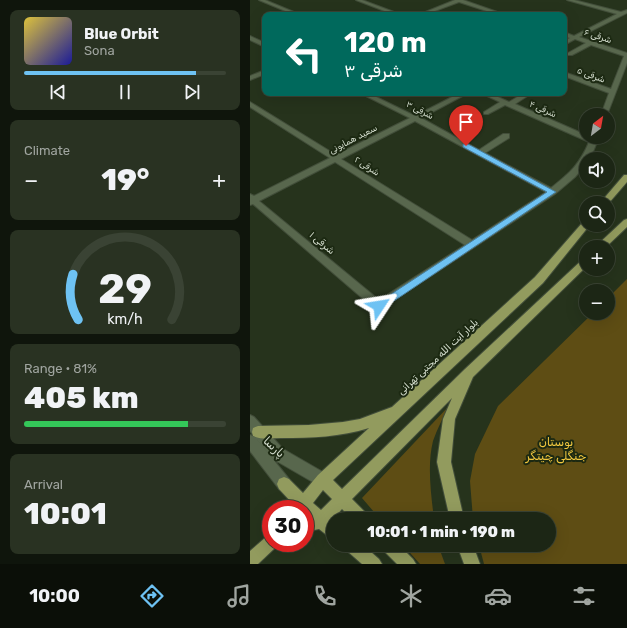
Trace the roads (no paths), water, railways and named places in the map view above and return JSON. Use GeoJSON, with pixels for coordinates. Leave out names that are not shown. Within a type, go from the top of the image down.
{"type":"FeatureCollection","features":[{"type":"Feature","properties":{"kind":"main road"},"geometry":{"type":"LineString","coordinates":[[610,196],[627,177]]}},
{"type":"Feature","properties":{"kind":"main road"},"geometry":{"type":"LineString","coordinates":[[608,240],[627,222]]}},
{"type":"Feature","properties":{"kind":"main road","name":"بلوار آیت الله مجتبی تهرانی"},"geometry":{"type":"LineString","coordinates":[[306,500],[324,480],[539,280],[579,232]]}},
{"type":"Feature","properties":{"kind":"main road"},"geometry":{"type":"LineString","coordinates":[[314,522],[320,521],[469,372],[579,268]]}},
{"type":"Feature","properties":{"kind":"main road"},"geometry":{"type":"LineString","coordinates":[[455,512],[444,462],[449,420],[469,372]]}},
{"type":"Feature","properties":{"kind":"main road"},"geometry":{"type":"LineString","coordinates":[[254,437],[321,432],[351,426],[379,419],[406,404]]}},
{"type":"Feature","properties":{"kind":"main road"},"geometry":{"type":"LineString","coordinates":[[324,480],[355,512]]}},
{"type":"Feature","properties":{"kind":"main road"},"geometry":{"type":"LineString","coordinates":[[284,484],[296,500]]}},
{"type":"Feature","properties":{"kind":"main road"},"geometry":{"type":"LineString","coordinates":[[314,516],[326,526]]}},
{"type":"Feature","properties":{"kind":"main road"},"geometry":{"type":"LineString","coordinates":[[250,561],[262,550]]}},
{"type":"Feature","properties":{"kind":"main road"},"geometry":{"type":"LineString","coordinates":[[359,552],[374,564]]}},
{"type":"Feature","properties":{"kind":"main road"},"geometry":{"type":"LineString","coordinates":[[395,552],[408,564]]}},
{"type":"Feature","properties":{"kind":"main road"},"geometry":{"type":"LineString","coordinates":[[468,552],[472,564]]}},
{"type":"Feature","properties":{"kind":"street"},"geometry":{"type":"LineString","coordinates":[[261,0],[291,12]]}},
{"type":"Feature","properties":{"kind":"street"},"geometry":{"type":"LineString","coordinates":[[358,0],[392,12]]}},
{"type":"Feature","properties":{"kind":"street"},"geometry":{"type":"LineString","coordinates":[[428,12],[459,0],[494,12]]}},
{"type":"Feature","properties":{"kind":"street"},"geometry":{"type":"LineString","coordinates":[[569,0],[621,14]]}},
{"type":"Feature","properties":{"kind":"street"},"geometry":{"type":"LineString","coordinates":[[567,42],[627,11]]}},
{"type":"Feature","properties":{"kind":"street","name":"۶ شرقی"},"geometry":{"type":"LineString","coordinates":[[567,35],[627,55]]}},
{"type":"Feature","properties":{"kind":"street"},"geometry":{"type":"LineString","coordinates":[[250,38],[262,44]]}},
{"type":"Feature","properties":{"kind":"street"},"geometry":{"type":"LineString","coordinates":[[570,54],[590,43]]}},
{"type":"Feature","properties":{"kind":"street"},"geometry":{"type":"LineString","coordinates":[[607,108],[627,55]]}},
{"type":"Feature","properties":{"kind":"street"},"geometry":{"type":"LineString","coordinates":[[250,78],[262,73]]}},
{"type":"Feature","properties":{"kind":"street","name":"۵ شرقی"},"geometry":{"type":"LineString","coordinates":[[567,73],[613,92]]}},
{"type":"Feature","properties":{"kind":"street","name":"۳ شرقی"},"geometry":{"type":"LineString","coordinates":[[369,96],[415,118],[552,192]]}},
{"type":"Feature","properties":{"kind":"street","name":"سعید همایونی"},"geometry":{"type":"LineString","coordinates":[[251,200],[459,96]]}},
{"type":"Feature","properties":{"kind":"street","name":"۴ شرقی"},"geometry":{"type":"LineString","coordinates":[[491,96],[579,133]]}},
{"type":"Feature","properties":{"kind":"street"},"geometry":{"type":"LineString","coordinates":[[486,113],[522,96]]}},
{"type":"Feature","properties":{"kind":"street","name":"۲ شرقی"},"geometry":{"type":"LineString","coordinates":[[250,104],[472,245]]}},
{"type":"Feature","properties":{"kind":"street"},"geometry":{"type":"LineString","coordinates":[[479,153],[506,136]]}},
{"type":"Feature","properties":{"kind":"street"},"geometry":{"type":"LineString","coordinates":[[472,245],[552,192],[579,167]]}},
{"type":"Feature","properties":{"kind":"street","name":"۱ شرقی"},"geometry":{"type":"LineString","coordinates":[[251,200],[379,306],[472,245]]}},
{"type":"Feature","properties":{"kind":"street","name":"پارسا"},"geometry":{"type":"LineString","coordinates":[[250,422],[254,437],[284,484]]}},
{"type":"Feature","properties":{"kind":"street","name":"پارسا"},"geometry":{"type":"LineString","coordinates":[[254,437],[278,454],[324,480]]}},
{"type":"Feature","properties":{"kind":"park label","name":"بوستان جنگلی چیتگر"},"geometry":{"type":"Point","coordinates":[556,449]}}]}
